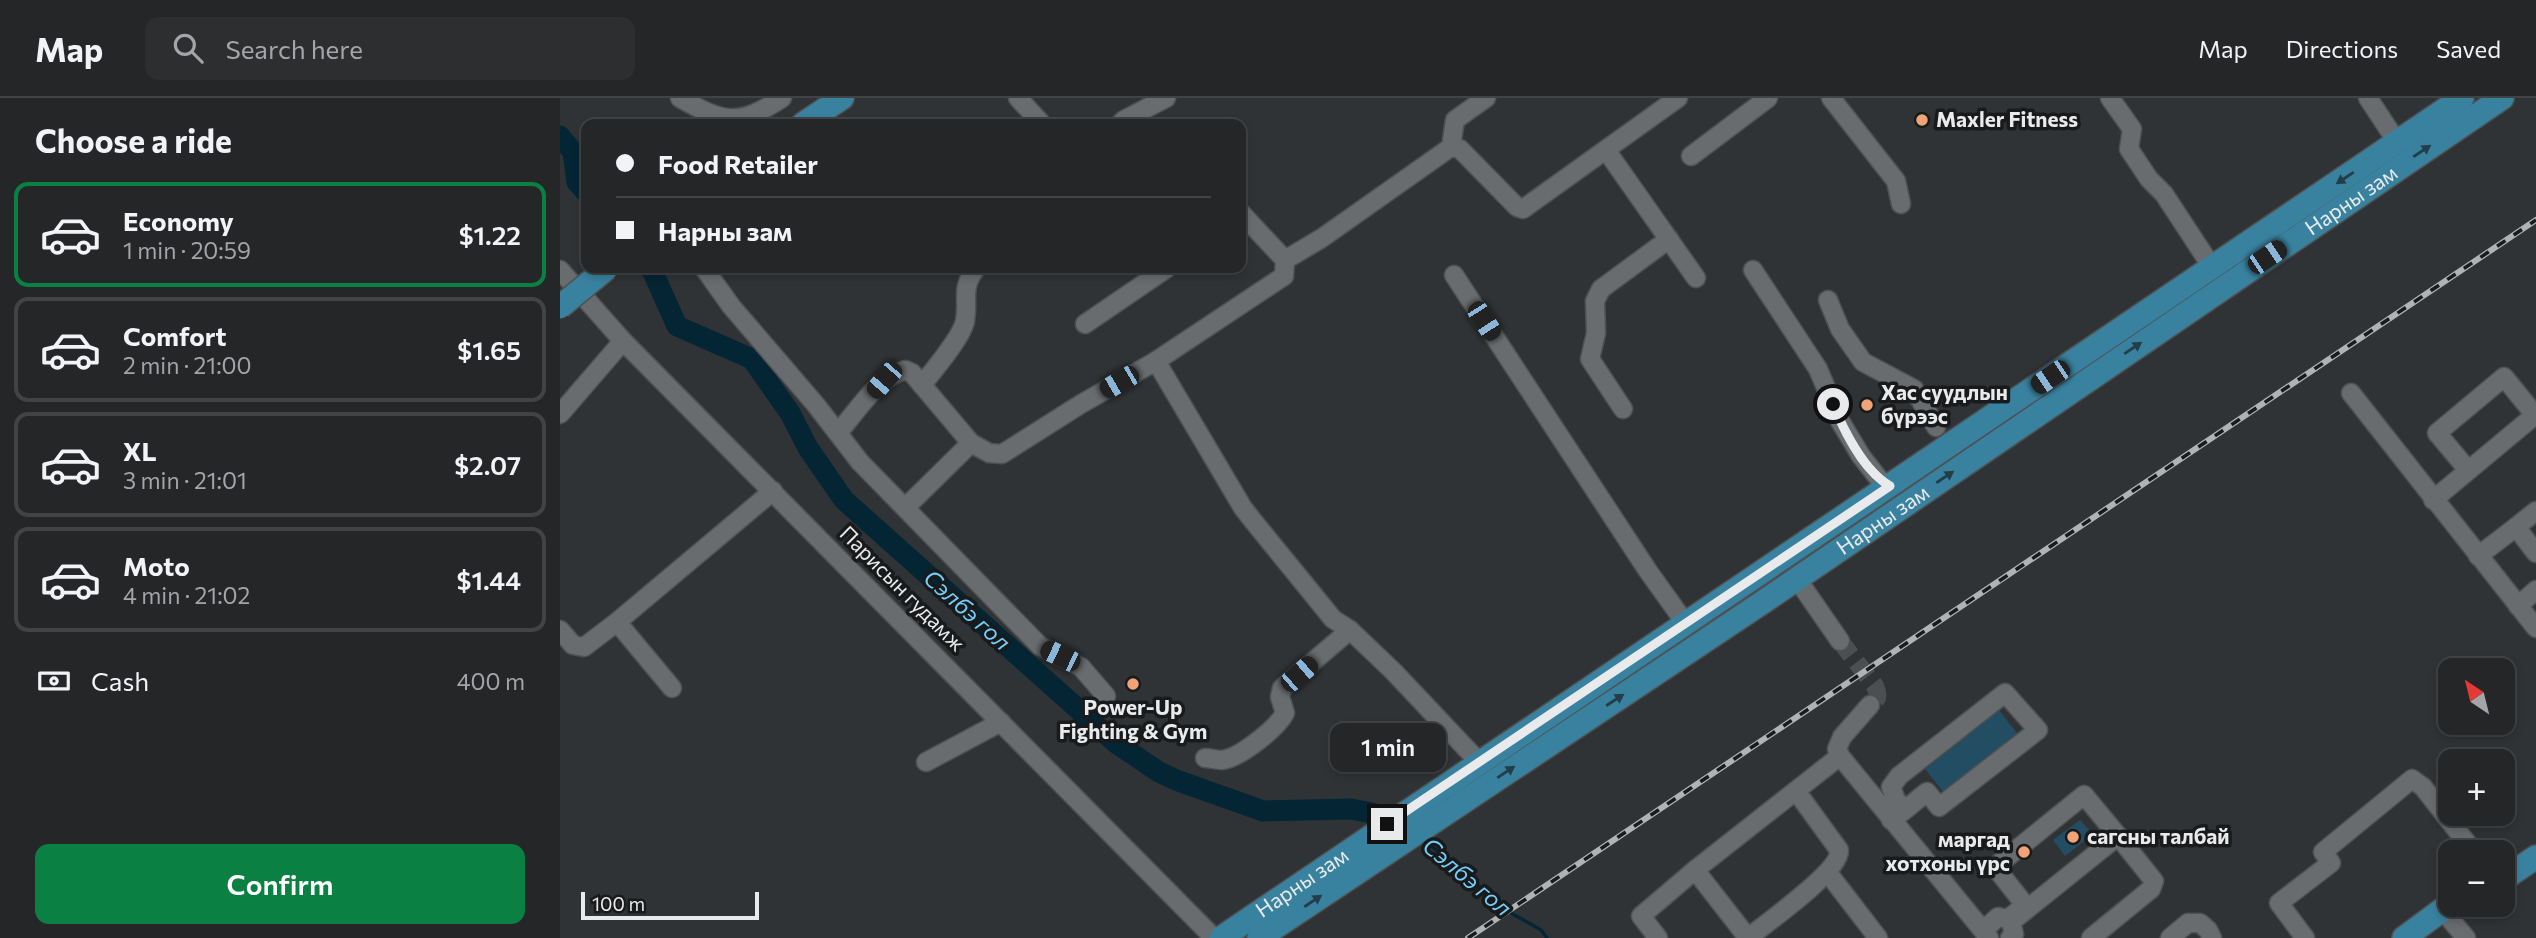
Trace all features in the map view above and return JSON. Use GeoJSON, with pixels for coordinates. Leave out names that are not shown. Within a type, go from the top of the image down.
{"type":"FeatureCollection","features":[{"type":"Feature","properties":{"kind":"main road"},"geometry":{"type":"LineString","coordinates":[[810,119],[842,98]]}},
{"type":"Feature","properties":{"kind":"main road","name":"Нарны зам"},"geometry":{"type":"LineString","coordinates":[[1221,938],[1360,856],[1455,806],[1793,581],[2397,142],[2462,98]]}},
{"type":"Feature","properties":{"kind":"main road","name":"Нарны зам"},"geometry":{"type":"LineString","coordinates":[[1259,938],[1434,792],[1890,486],[2502,98]]}},
{"type":"Feature","properties":{"kind":"main road"},"geometry":{"type":"LineString","coordinates":[[560,307],[601,273]]}},
{"type":"Feature","properties":{"kind":"main road"},"geometry":{"type":"LineString","coordinates":[[1690,622],[1703,629],[1706,639]]}},
{"type":"Feature","properties":{"kind":"main road"},"geometry":{"type":"LineString","coordinates":[[2515,856],[2536,842]]}},
{"type":"Feature","properties":{"kind":"main road"},"geometry":{"type":"LineString","coordinates":[[2515,871],[2536,857]]}},
{"type":"Feature","properties":{"kind":"main road"},"geometry":{"type":"LineString","coordinates":[[2404,938],[2440,917]]}},
{"type":"Feature","properties":{"kind":"main road"},"geometry":{"type":"LineString","coordinates":[[2427,938],[2445,917]]}},
{"type":"Feature","properties":{"kind":"street"},"geometry":{"type":"LineString","coordinates":[[680,98],[715,116],[729,119]]}},
{"type":"Feature","properties":{"kind":"street"},"geometry":{"type":"LineString","coordinates":[[737,119],[751,115],[782,98]]}},
{"type":"Feature","properties":{"kind":"street"},"geometry":{"type":"LineString","coordinates":[[1018,98],[1037,119]]}},
{"type":"Feature","properties":{"kind":"street"},"geometry":{"type":"LineString","coordinates":[[1126,119],[1166,98]]}},
{"type":"Feature","properties":{"kind":"street"},"geometry":{"type":"LineString","coordinates":[[1285,260],[1322,238],[1451,147],[1455,120],[1486,98]]}},
{"type":"Feature","properties":{"kind":"street"},"geometry":{"type":"LineString","coordinates":[[1451,147],[1460,149],[1522,209],[1678,98]]}},
{"type":"Feature","properties":{"kind":"street"},"geometry":{"type":"LineString","coordinates":[[1691,156],[1768,98]]}},
{"type":"Feature","properties":{"kind":"street"},"geometry":{"type":"LineString","coordinates":[[1831,98],[1896,181],[1901,204]]}},
{"type":"Feature","properties":{"kind":"street"},"geometry":{"type":"LineString","coordinates":[[2110,98],[2132,130],[2129,149],[2149,179],[2164,194],[2206,258]]}},
{"type":"Feature","properties":{"kind":"street"},"geometry":{"type":"LineString","coordinates":[[2368,98],[2397,142]]}},
{"type":"Feature","properties":{"kind":"street"},"geometry":{"type":"LineString","coordinates":[[1606,150],[1696,278]]}},
{"type":"Feature","properties":{"kind":"street"},"geometry":{"type":"LineString","coordinates":[[838,433],[884,380],[905,370],[912,373],[971,443],[989,453],[1002,454],[1156,361],[1284,276],[1285,260],[1246,218]]}},
{"type":"Feature","properties":{"kind":"street"},"geometry":{"type":"LineString","coordinates":[[1623,409],[1590,359],[1596,333],[1595,301],[1605,285],[1669,239]]}},
{"type":"Feature","properties":{"kind":"street","name":"Парисын гудамж"},"geometry":{"type":"LineString","coordinates":[[560,270],[622,341],[1213,938]]}},
{"type":"Feature","properties":{"kind":"street"},"geometry":{"type":"LineString","coordinates":[[1753,270],[1818,369],[1840,421],[1861,456],[1879,479],[1890,486]]}},
{"type":"Feature","properties":{"kind":"street"},"geometry":{"type":"LineString","coordinates":[[708,273],[731,306],[860,462],[1041,646],[1081,667],[1106,696]]}},
{"type":"Feature","properties":{"kind":"street"},"geometry":{"type":"LineString","coordinates":[[922,385],[965,323],[967,281],[973,273]]}},
{"type":"Feature","properties":{"kind":"street"},"geometry":{"type":"LineString","coordinates":[[1085,324],[1160,273]]}},
{"type":"Feature","properties":{"kind":"street"},"geometry":{"type":"LineString","coordinates":[[1454,275],[1648,571],[1690,622]]}},
{"type":"Feature","properties":{"kind":"street"},"geometry":{"type":"LineString","coordinates":[[1828,300],[1840,328],[1863,362],[1914,389],[1936,427]]}},
{"type":"Feature","properties":{"kind":"street"},"geometry":{"type":"LineString","coordinates":[[560,414],[622,341]]}},
{"type":"Feature","properties":{"kind":"street"},"geometry":{"type":"LineString","coordinates":[[1156,361],[1243,508],[1333,619],[1350,630],[1394,671],[1479,762]]}},
{"type":"Feature","properties":{"kind":"street"},"geometry":{"type":"LineString","coordinates":[[2433,500],[2535,415],[2504,377],[2437,433],[2468,470]]}},
{"type":"Feature","properties":{"kind":"street"},"geometry":{"type":"LineString","coordinates":[[2351,393],[2536,628]]}},
{"type":"Feature","properties":{"kind":"street"},"geometry":{"type":"LineString","coordinates":[[905,508],[971,443]]}},
{"type":"Feature","properties":{"kind":"street"},"geometry":{"type":"LineString","coordinates":[[560,630],[573,645],[584,647],[773,491]]}},
{"type":"Feature","properties":{"kind":"street"},"geometry":{"type":"LineString","coordinates":[[2478,556],[2536,511]]}},
{"type":"Feature","properties":{"kind":"street"},"geometry":{"type":"LineString","coordinates":[[2516,527],[2536,553]]}},
{"type":"Feature","properties":{"kind":"street"},"geometry":{"type":"LineString","coordinates":[[1793,581],[1838,642]]}},
{"type":"Feature","properties":{"kind":"street"},"geometry":{"type":"LineString","coordinates":[[2518,606],[2536,590]]}},
{"type":"Feature","properties":{"kind":"street"},"geometry":{"type":"LineString","coordinates":[[617,622],[672,688]]}},
{"type":"Feature","properties":{"kind":"street"},"geometry":{"type":"LineString","coordinates":[[1205,758],[1221,760],[1233,757],[1278,725],[1285,713],[1280,697],[1282,688],[1350,630]]}},
{"type":"Feature","properties":{"kind":"street"},"geometry":{"type":"LineString","coordinates":[[2005,693],[2038,730],[1938,807],[1927,792],[1898,815],[1891,787],[1899,776],[2005,693]]}},
{"type":"Feature","properties":{"kind":"street"},"geometry":{"type":"LineString","coordinates":[[1870,705],[1842,737],[1837,749],[1840,756],[1898,815],[1987,935]]}},
{"type":"Feature","properties":{"kind":"street"},"geometry":{"type":"LineString","coordinates":[[926,762],[1001,722]]}},
{"type":"Feature","properties":{"kind":"street"},"geometry":{"type":"LineString","coordinates":[[1658,938],[1641,916],[1840,756]]}},
{"type":"Feature","properties":{"kind":"street"},"geometry":{"type":"LineString","coordinates":[[2305,938],[2279,903],[2331,863],[2323,852],[2412,779],[2423,786],[2465,840]]}},
{"type":"Feature","properties":{"kind":"street"},"geometry":{"type":"LineString","coordinates":[[1695,870],[1748,938],[1828,873],[1840,856],[1839,850],[1796,790]]}},
{"type":"Feature","properties":{"kind":"street"},"geometry":{"type":"LineString","coordinates":[[1987,935],[1988,926],[1998,917],[2008,919],[2025,905],[1994,867],[2084,795],[2154,881],[2151,889],[2091,938]]}},
{"type":"Feature","properties":{"kind":"street"},"geometry":{"type":"LineString","coordinates":[[2010,938],[2014,934],[2011,922],[2118,836]]}},
{"type":"Feature","properties":{"kind":"street"},"geometry":{"type":"LineString","coordinates":[[1828,873],[1878,938]]}},
{"type":"Feature","properties":{"kind":"street"},"geometry":{"type":"LineString","coordinates":[[2454,917],[2466,938]]}},
{"type":"Feature","properties":{"kind":"street"},"geometry":{"type":"LineString","coordinates":[[2170,938],[2188,923],[2200,923],[2212,938]]}},
{"type":"Feature","properties":{"kind":"shaded area"},"geometry":{"type":"Polygon","coordinates":[[[1999,710],[2019,736],[1945,794],[1925,769],[1999,710]]]}},
{"type":"Feature","properties":{"kind":"shaded area","name":"сагсны талбай"},"geometry":{"type":"Polygon","coordinates":[[[2080,820],[2093,834],[2065,856],[2053,840],[2080,820]]]}},
{"type":"Feature","properties":{"kind":"waterway","name":"Сэлбэ гол"},"geometry":{"type":"LineString","coordinates":[[560,136],[573,152],[577,182],[581,186]]}},
{"type":"Feature","properties":{"kind":"waterway","name":"Сэлбэ гол"},"geometry":{"type":"LineString","coordinates":[[653,273],[677,326],[752,359],[790,413],[808,448],[844,500],[1116,743],[1159,772],[1176,780],[1263,811],[1351,809],[1372,813],[1404,826]]}},
{"type":"Feature","properties":{"kind":"waterway","name":"Сэлбэ гол"},"geometry":{"type":"LineString","coordinates":[[1423,840],[1468,874],[1492,902],[1541,930],[1547,938]]}},
{"type":"Feature","properties":{"kind":"tunnel"},"geometry":{"type":"LineString","coordinates":[[1840,641],[1875,686],[1877,697],[1870,705]]}},
{"type":"Feature","properties":{"kind":"railway"},"geometry":{"type":"LineString","coordinates":[[1468,938],[2536,220]]}},
{"type":"Feature","properties":{"kind":"place","name":"Maxler Fitness"},"geometry":{"type":"Point","coordinates":[1922,120]}},
{"type":"Feature","properties":{"kind":"place","name":"Хас суудлын бүрээс"},"geometry":{"type":"Point","coordinates":[1867,405]}},
{"type":"Feature","properties":{"kind":"place","name":"Power-Up Fighting & Gym"},"geometry":{"type":"Point","coordinates":[1133,684]}},
{"type":"Feature","properties":{"kind":"place","name":"сагсны талбай"},"geometry":{"type":"Point","coordinates":[2073,837]}},
{"type":"Feature","properties":{"kind":"place","name":"маргад хотхоны үрс"},"geometry":{"type":"Point","coordinates":[2024,852]}},
{"type":"Feature","properties":{"kind":"route"},"geometry":{"type":"LineString","coordinates":[[1387,824],[1890,486],[1879,479],[1861,456],[1833,404]]}}]}
